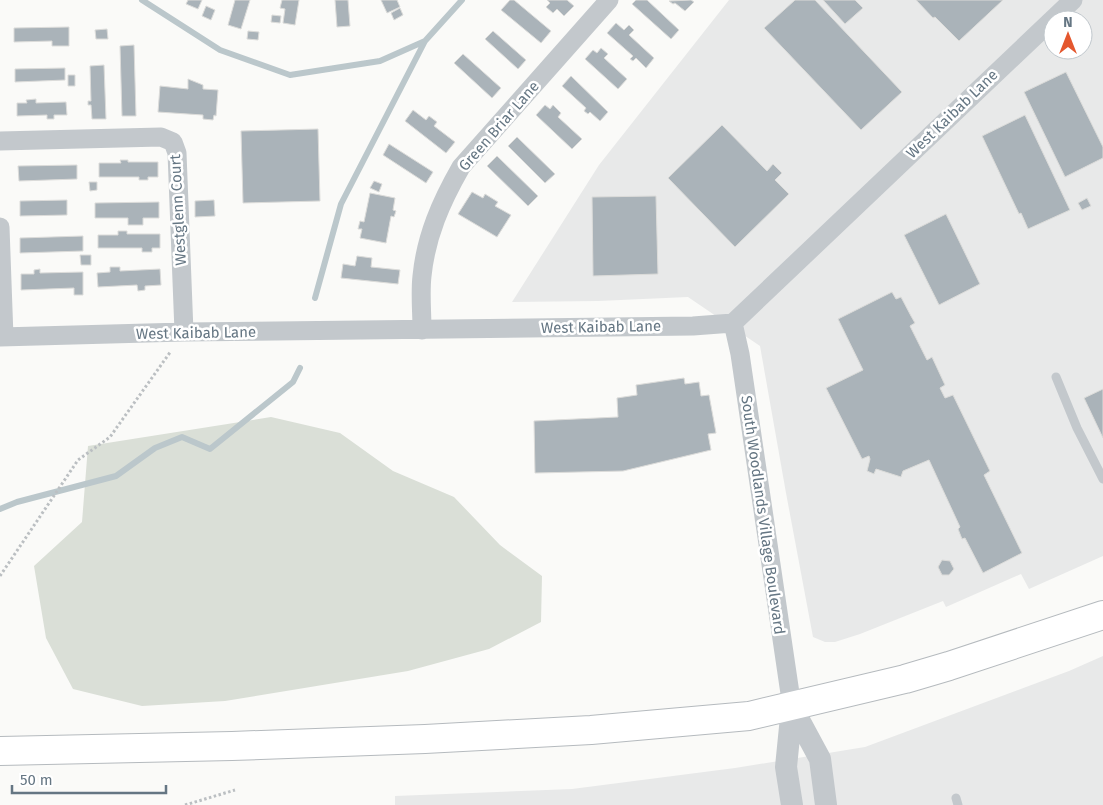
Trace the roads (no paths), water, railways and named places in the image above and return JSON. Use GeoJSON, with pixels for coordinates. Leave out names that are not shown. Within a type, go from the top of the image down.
{"type":"FeatureCollection","features":[{"type":"Feature","properties":{"kind":"main road"},"geometry":{"type":"LineString","coordinates":[[0,751],[376,741],[591,730],[749,716],[905,679],[1103,615]]}},
{"type":"Feature","properties":{"kind":"street","name":"Green Briar Lane"},"geometry":{"type":"LineString","coordinates":[[422,330],[422,278],[426,251],[433,224],[445,196],[461,168],[609,0]]}},
{"type":"Feature","properties":{"kind":"street","name":"West Kaibab Lane"},"geometry":{"type":"LineString","coordinates":[[2,337],[184,332],[701,326],[733,323],[1073,0]]}},
{"type":"Feature","properties":{"kind":"street","name":"Westglenn Court"},"geometry":{"type":"LineString","coordinates":[[0,140],[161,137],[173,142],[177,153],[184,332]]}},
{"type":"Feature","properties":{"kind":"street"},"geometry":{"type":"LineString","coordinates":[[0,227],[2,337]]}},
{"type":"Feature","properties":{"kind":"street","name":"South Woodlands Village Boulevard"},"geometry":{"type":"LineString","coordinates":[[733,323],[744,382],[792,707],[786,767],[792,805]]}},
{"type":"Feature","properties":{"kind":"street","name":"South Woodlands Village Boulevard"},"geometry":{"type":"LineString","coordinates":[[792,707],[820,759],[826,805]]}},
{"type":"Feature","properties":{"kind":"lane"},"geometry":{"type":"LineString","coordinates":[[1056,378],[1077,428],[1103,479]]}},
{"type":"Feature","properties":{"kind":"waterway"},"geometry":{"type":"LineString","coordinates":[[142,0],[220,50],[290,75],[380,61],[425,41],[462,0]]}},
{"type":"Feature","properties":{"kind":"waterway"},"geometry":{"type":"LineString","coordinates":[[315,298],[341,204],[425,41]]}},
{"type":"Feature","properties":{"kind":"waterway"},"geometry":{"type":"LineString","coordinates":[[0,509],[17,502],[116,476],[155,448],[182,437],[210,449],[293,382],[300,368]]}}]}
